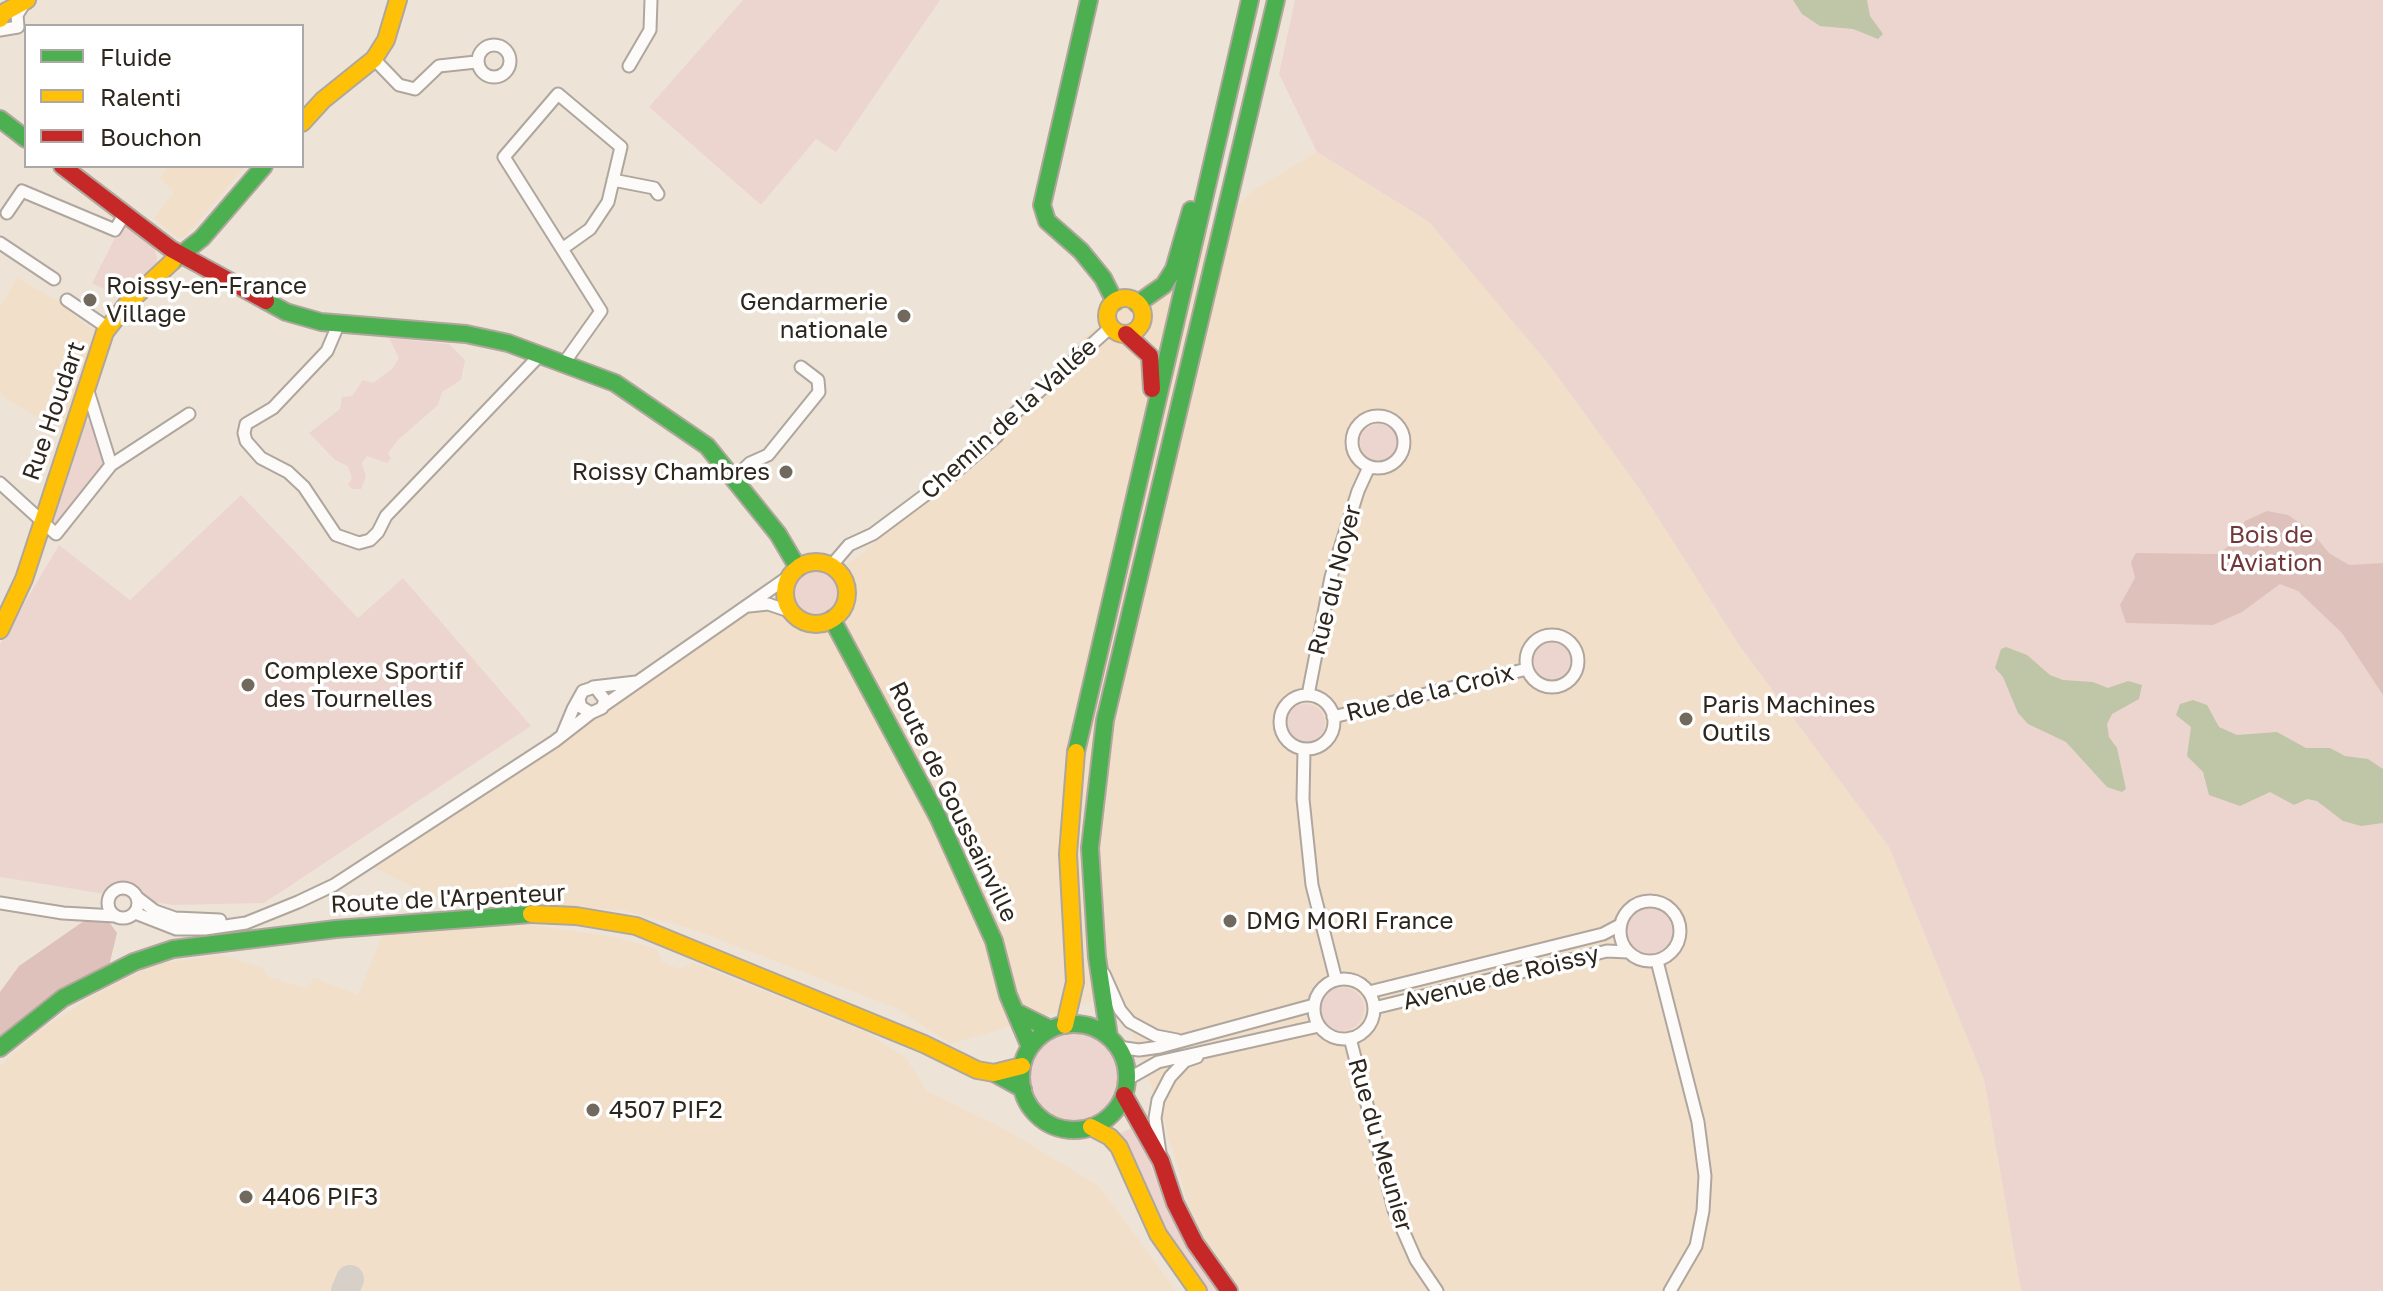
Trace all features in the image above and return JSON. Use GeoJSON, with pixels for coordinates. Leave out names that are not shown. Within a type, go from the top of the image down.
{"type":"FeatureCollection","features":[{"type":"Feature","properties":{"kind":"main road"},"geometry":{"type":"LineString","coordinates":[[304,121],[323,100],[374,59],[386,40],[398,0]]}},
{"type":"Feature","properties":{"kind":"main road"},"geometry":{"type":"LineString","coordinates":[[1089,0],[1042,205],[1047,221],[1081,251],[1103,278],[1115,302]]}},
{"type":"Feature","properties":{"kind":"main road"},"geometry":{"type":"LineString","coordinates":[[1126,1087],[1111,1116],[1091,1127],[1069,1130],[1046,1122],[1028,1102],[1023,1089],[1022,1066],[1030,1047],[1058,1027],[1075,982],[1068,854],[1076,750],[1250,0]]}},
{"type":"Feature","properties":{"kind":"main road"},"geometry":{"type":"LineString","coordinates":[[1229,1291],[1195,1243],[1126,1087],[1097,957],[1090,848],[1105,720],[1276,0]]}},
{"type":"Feature","properties":{"kind":"main road"},"geometry":{"type":"LineString","coordinates":[[0,19],[3,13],[26,1]]}},
{"type":"Feature","properties":{"kind":"main road"},"geometry":{"type":"LineString","coordinates":[[0,119],[24,137]]}},
{"type":"Feature","properties":{"kind":"main road"},"geometry":{"type":"LineString","coordinates":[[1137,304],[1164,285],[1174,269],[1195,195],[1216,141]]}},
{"type":"Feature","properties":{"kind":"main road"},"geometry":{"type":"LineString","coordinates":[[65,168],[184,254],[286,312],[312,320],[448,330],[508,343],[615,383],[681,425],[707,446],[735,478],[793,565],[785,595],[792,612],[812,623],[832,619],[845,603],[845,582],[831,566],[814,562],[793,565]]}},
{"type":"Feature","properties":{"kind":"main road","name":"Rue Houdart"},"geometry":{"type":"LineString","coordinates":[[0,630],[24,579],[108,328],[136,296],[184,254],[262,168]]}},
{"type":"Feature","properties":{"kind":"main road"},"geometry":{"type":"LineString","coordinates":[[1118,331],[1137,330],[1142,320],[1137,304],[1126,299],[1115,302],[1107,316],[1118,331],[1150,356],[1153,377],[1142,456]]}},
{"type":"Feature","properties":{"kind":"main road","name":"Route de Goussainville"},"geometry":{"type":"LineString","coordinates":[[832,619],[938,817],[994,941],[1008,995],[1030,1047]]}},
{"type":"Feature","properties":{"kind":"main road","name":"Route de l'Arpenteur"},"geometry":{"type":"LineString","coordinates":[[0,1048],[63,998],[108,974],[173,949],[325,930],[527,914],[576,916],[636,926],[913,1040],[977,1070],[994,1073],[1023,1089]]}},
{"type":"Feature","properties":{"kind":"main road"},"geometry":{"type":"LineString","coordinates":[[1016,1012],[1058,1027],[1096,1029],[1114,1042]]}},
{"type":"Feature","properties":{"kind":"main road"},"geometry":{"type":"LineString","coordinates":[[994,1073],[1022,1066]]}},
{"type":"Feature","properties":{"kind":"main road"},"geometry":{"type":"LineString","coordinates":[[1091,1127],[1110,1137],[1119,1147],[1158,1234],[1198,1291]]}},
{"type":"Feature","properties":{"kind":"street"},"geometry":{"type":"LineString","coordinates":[[629,66],[650,30],[651,0]]}},
{"type":"Feature","properties":{"kind":"street"},"geometry":{"type":"LineString","coordinates":[[0,30],[22,32],[17,15],[26,1]]}},
{"type":"Feature","properties":{"kind":"street"},"geometry":{"type":"LineString","coordinates":[[374,59],[399,85],[415,89],[439,66],[476,62]]}},
{"type":"Feature","properties":{"kind":"street"},"geometry":{"type":"LineString","coordinates":[[562,249],[590,229],[608,202],[621,147],[558,94],[504,157],[601,311],[564,363]]}},
{"type":"Feature","properties":{"kind":"street"},"geometry":{"type":"LineString","coordinates":[[613,180],[654,188],[658,194]]}},
{"type":"Feature","properties":{"kind":"street"},"geometry":{"type":"LineString","coordinates":[[7,213],[22,191],[115,230],[125,213]]}},
{"type":"Feature","properties":{"kind":"street"},"geometry":{"type":"LineString","coordinates":[[0,243],[54,279]]}},
{"type":"Feature","properties":{"kind":"street"},"geometry":{"type":"LineString","coordinates":[[67,300],[108,328]]}},
{"type":"Feature","properties":{"kind":"street"},"geometry":{"type":"LineString","coordinates":[[339,323],[327,351],[273,408],[246,424],[244,433],[246,441],[261,458],[288,472],[304,487],[336,535],[359,543],[370,540],[378,532],[386,516],[540,355]]}},
{"type":"Feature","properties":{"kind":"street","name":"Chemin de la Vallée"},"geometry":{"type":"LineString","coordinates":[[831,566],[849,545],[873,534],[952,475],[997,436],[1005,422],[1118,331]]}},
{"type":"Feature","properties":{"kind":"street"},"geometry":{"type":"LineString","coordinates":[[735,478],[750,463],[768,455],[819,392],[818,380],[801,367]]}},
{"type":"Feature","properties":{"kind":"street"},"geometry":{"type":"LineString","coordinates":[[87,387],[111,465]]}},
{"type":"Feature","properties":{"kind":"street"},"geometry":{"type":"LineString","coordinates":[[0,483],[56,534],[111,465],[189,414]]}},
{"type":"Feature","properties":{"kind":"street"},"geometry":{"type":"LineString","coordinates":[[1382,416],[1402,430],[1404,447],[1395,463],[1387,467],[1369,467],[1356,457],[1353,432],[1365,419],[1382,416]]}},
{"type":"Feature","properties":{"kind":"street","name":"Rue du Noyer"},"geometry":{"type":"LineString","coordinates":[[1308,695],[1331,577],[1358,491],[1369,467]]}},
{"type":"Feature","properties":{"kind":"street"},"geometry":{"type":"LineString","coordinates":[[135,913],[161,926],[205,929],[246,923],[334,885],[640,682],[744,607],[793,565]]}},
{"type":"Feature","properties":{"kind":"street"},"geometry":{"type":"LineString","coordinates":[[744,607],[768,604],[792,612]]}},
{"type":"Feature","properties":{"kind":"street"},"geometry":{"type":"LineString","coordinates":[[1544,636],[1566,638],[1578,655],[1575,675],[1561,686],[1544,686],[1527,669],[1527,652],[1544,636]]}},
{"type":"Feature","properties":{"kind":"street","name":"Rue de la Croix"},"geometry":{"type":"LineString","coordinates":[[1333,717],[1527,669]]}},
{"type":"Feature","properties":{"kind":"street"},"geometry":{"type":"LineString","coordinates":[[562,735],[583,691],[592,687],[640,682]]}},
{"type":"Feature","properties":{"kind":"street"},"geometry":{"type":"LineString","coordinates":[[592,687],[604,695],[603,706]]}},
{"type":"Feature","properties":{"kind":"street"},"geometry":{"type":"LineString","coordinates":[[1308,695],[1324,702],[1333,717],[1327,741],[1304,750],[1288,743],[1279,720],[1286,705],[1308,695]]}},
{"type":"Feature","properties":{"kind":"street"},"geometry":{"type":"LineString","coordinates":[[579,699],[584,710],[591,713]]}},
{"type":"Feature","properties":{"kind":"street"},"geometry":{"type":"LineString","coordinates":[[1304,750],[1303,799],[1312,885],[1336,980]]}},
{"type":"Feature","properties":{"kind":"street"},"geometry":{"type":"LineString","coordinates":[[79,913],[112,893],[127,888],[155,911],[175,918],[207,921],[243,918],[298,902]]}},
{"type":"Feature","properties":{"kind":"street"},"geometry":{"type":"LineString","coordinates":[[112,893],[108,906],[115,916]]}},
{"type":"Feature","properties":{"kind":"street"},"geometry":{"type":"LineString","coordinates":[[0,903],[126,918],[135,913],[138,898]]}},
{"type":"Feature","properties":{"kind":"street"},"geometry":{"type":"LineString","coordinates":[[1658,901],[1674,912],[1681,929],[1680,938],[1672,953],[1657,961],[1636,958],[1628,952],[1620,935],[1620,925],[1623,916],[1638,903],[1658,901]]}},
{"type":"Feature","properties":{"kind":"street","name":"Avenue de Roissy"},"geometry":{"type":"LineString","coordinates":[[1369,992],[1603,934],[1620,925]]}},
{"type":"Feature","properties":{"kind":"street","name":"Avenue de Roissy"},"geometry":{"type":"LineString","coordinates":[[1374,1008],[1607,951],[1628,952]]}},
{"type":"Feature","properties":{"kind":"street"},"geometry":{"type":"LineString","coordinates":[[1097,957],[1120,1010],[1130,1022],[1156,1036],[1178,1040]]}},
{"type":"Feature","properties":{"kind":"street"},"geometry":{"type":"LineString","coordinates":[[1657,961],[1698,1122],[1705,1176],[1703,1211],[1696,1246],[1670,1291]]}},
{"type":"Feature","properties":{"kind":"street"},"geometry":{"type":"LineString","coordinates":[[1336,980],[1354,981],[1369,992],[1374,1008],[1370,1024],[1350,1038],[1333,1036],[1319,1026],[1314,1005],[1321,990],[1336,980]]}},
{"type":"Feature","properties":{"kind":"street"},"geometry":{"type":"LineString","coordinates":[[1114,1042],[1139,1050],[1314,1005]]}},
{"type":"Feature","properties":{"kind":"street"},"geometry":{"type":"LineString","coordinates":[[1126,1087],[1158,1062],[1319,1026]]}},
{"type":"Feature","properties":{"kind":"street","name":"Rue du Meunier"},"geometry":{"type":"LineString","coordinates":[[1350,1038],[1394,1210],[1416,1260],[1437,1291]]}},
{"type":"Feature","properties":{"kind":"street"},"geometry":{"type":"LineString","coordinates":[[1161,1161],[1155,1118],[1158,1100],[1170,1077],[1185,1061],[1220,1047]]}},
{"type":"Feature","properties":{"kind":"shaded area"},"geometry":{"type":"Polygon","coordinates":[[[1793,0],[1867,0],[1870,16],[1883,34],[1878,39],[1853,29],[1820,26],[1802,14],[1793,0]]]}},
{"type":"Feature","properties":{"kind":"shaded area"},"geometry":{"type":"Polygon","coordinates":[[[1317,152],[1429,222],[1542,355],[1639,488],[1739,645],[1889,847],[1984,1079],[2021,1291],[1235,1291],[1200,1244],[1163,1118],[1118,994],[951,1044],[896,1008],[692,929],[622,910],[436,899],[369,865],[743,615],[853,561],[955,474],[1083,338],[1257,188],[1317,152]]]}},
{"type":"Feature","properties":{"kind":"shaded area"},"geometry":{"type":"Polygon","coordinates":[[[168,168],[243,168],[186,236],[178,238],[154,218],[174,192],[160,178],[168,168]]]}},
{"type":"Feature","properties":{"kind":"shaded area"},"geometry":{"type":"Polygon","coordinates":[[[17,278],[60,302],[85,325],[99,331],[64,433],[2,396],[0,306],[17,278]]]}},
{"type":"Feature","properties":{"kind":"shaded area"},"geometry":{"type":"Polygon","coordinates":[[[2006,647],[2027,655],[2050,675],[2063,680],[2093,682],[2108,688],[2128,681],[2142,685],[2139,699],[2112,714],[2107,724],[2109,737],[2117,748],[2126,789],[2122,792],[2107,787],[2066,742],[2028,724],[2018,713],[2003,677],[1995,668],[2001,649],[2006,647]]]}},
{"type":"Feature","properties":{"kind":"shaded area"},"geometry":{"type":"Polygon","coordinates":[[[2193,700],[2207,705],[2219,727],[2237,735],[2277,732],[2306,748],[2330,748],[2345,756],[2368,759],[2383,769],[2383,823],[2361,826],[2343,821],[2317,801],[2307,799],[2294,805],[2270,792],[2240,806],[2209,795],[2203,772],[2187,756],[2191,727],[2176,715],[2180,704],[2193,700]]]}},
{"type":"Feature","properties":{"kind":"shaded area"},"geometry":{"type":"Polygon","coordinates":[[[532,925],[614,937],[657,949],[662,962],[679,969],[693,963],[864,1031],[906,1058],[927,1091],[1008,1131],[1099,1186],[1176,1291],[0,1291],[0,1066],[36,1033],[96,994],[155,964],[221,955],[263,968],[269,977],[305,988],[315,978],[358,995],[383,934],[532,925]]]}},
{"type":"Feature","properties":{"kind":"green space"},"geometry":{"type":"Polygon","coordinates":[[[743,0],[940,0],[836,152],[816,139],[761,205],[649,107],[743,0]]]}},
{"type":"Feature","properties":{"kind":"green space"},"geometry":{"type":"Polygon","coordinates":[[[1295,0],[2383,0],[2383,1291],[2021,1291],[1984,1079],[1889,847],[1739,645],[1639,488],[1547,362],[1429,222],[1317,152],[1279,74],[1295,0]]]}},
{"type":"Feature","properties":{"kind":"green space"},"geometry":{"type":"Polygon","coordinates":[[[122,224],[155,249],[157,259],[156,267],[125,300],[92,283],[122,224]]]}},
{"type":"Feature","properties":{"kind":"green space"},"geometry":{"type":"Polygon","coordinates":[[[389,338],[449,344],[465,360],[461,380],[442,392],[438,405],[398,440],[388,453],[391,458],[387,463],[367,456],[362,463],[366,477],[361,489],[352,489],[348,485],[352,478],[348,466],[335,460],[309,433],[340,409],[342,397],[352,396],[363,380],[373,383],[393,368],[399,358],[389,338]]]}},
{"type":"Feature","properties":{"kind":"green space"},"geometry":{"type":"Polygon","coordinates":[[[91,421],[105,467],[56,530],[49,522],[82,422],[91,421]]]}},
{"type":"Feature","properties":{"kind":"green space"},"geometry":{"type":"Polygon","coordinates":[[[1379,424],[1393,429],[1398,443],[1393,457],[1379,462],[1365,457],[1360,443],[1365,429],[1379,424]]]}},
{"type":"Feature","properties":{"kind":"green space","name":"Complexe Sportif des Tournelles"},"geometry":{"type":"Polygon","coordinates":[[[241,495],[358,618],[403,578],[531,726],[264,903],[173,905],[0,877],[0,644],[59,545],[130,600],[241,495]]]}},
{"type":"Feature","properties":{"kind":"green space","name":"Bois de l'Aviation"},"geometry":{"type":"Polygon","coordinates":[[[2267,511],[2288,515],[2310,530],[2329,553],[2349,565],[2383,563],[2383,695],[2342,633],[2298,591],[2280,584],[2242,612],[2213,625],[2126,623],[2120,605],[2135,578],[2131,562],[2136,553],[2218,554],[2234,542],[2245,521],[2267,511]]]}},
{"type":"Feature","properties":{"kind":"green space"},"geometry":{"type":"Polygon","coordinates":[[[815,570],[832,576],[838,593],[832,610],[815,616],[798,610],[792,593],[798,576],[815,570]]]}},
{"type":"Feature","properties":{"kind":"green space"},"geometry":{"type":"Polygon","coordinates":[[[1553,642],[1566,648],[1572,661],[1566,674],[1553,680],[1540,674],[1534,661],[1540,648],[1553,642]]]}},
{"type":"Feature","properties":{"kind":"green space"},"geometry":{"type":"Polygon","coordinates":[[[1306,704],[1319,710],[1325,723],[1319,736],[1306,742],[1293,736],[1287,723],[1293,710],[1306,704]]]}},
{"type":"Feature","properties":{"kind":"green space"},"geometry":{"type":"Polygon","coordinates":[[[1650,908],[1666,915],[1673,931],[1666,947],[1650,954],[1634,947],[1627,931],[1634,915],[1650,908]]]}},
{"type":"Feature","properties":{"kind":"green space"},"geometry":{"type":"Polygon","coordinates":[[[99,919],[109,922],[117,933],[108,970],[63,987],[30,1020],[11,1026],[0,1042],[0,992],[19,966],[84,921],[99,919]]]}},
{"type":"Feature","properties":{"kind":"green space"},"geometry":{"type":"Polygon","coordinates":[[[1342,987],[1358,993],[1364,1009],[1358,1025],[1342,1031],[1326,1025],[1320,1009],[1326,993],[1342,987]]]}},
{"type":"Feature","properties":{"kind":"green space"},"geometry":{"type":"Polygon","coordinates":[[[1074,1030],[1092,1034],[1106,1044],[1116,1058],[1120,1076],[1116,1094],[1106,1108],[1092,1118],[1074,1122],[1056,1118],[1042,1108],[1032,1094],[1028,1076],[1032,1058],[1042,1044],[1056,1034],[1074,1030]]]}},
{"type":"Feature","properties":{"kind":"green space"},"geometry":{"type":"Polygon","coordinates":[[[1136,1126],[1168,1212],[1184,1242],[1220,1291],[1204,1291],[1169,1241],[1116,1135],[1136,1126]]]}},
{"type":"Feature","properties":{"kind":"taxiway"},"geometry":{"type":"LineString","coordinates":[[345,1291],[350,1279]]}},
{"type":"Feature","properties":{"kind":"traffic: fast"},"geometry":{"type":"LineString","coordinates":[[1089,0],[1042,205],[1047,221],[1081,251],[1103,278],[1115,302]]}},
{"type":"Feature","properties":{"kind":"traffic: fast"},"geometry":{"type":"LineString","coordinates":[[1076,752],[1250,0]]}},
{"type":"Feature","properties":{"kind":"traffic: fast"},"geometry":{"type":"LineString","coordinates":[[1109,1037],[1097,957],[1090,848],[1105,720],[1276,0]]}},
{"type":"Feature","properties":{"kind":"traffic: fast"},"geometry":{"type":"LineString","coordinates":[[0,119],[24,137]]}},
{"type":"Feature","properties":{"kind":"traffic: fast"},"geometry":{"type":"LineString","coordinates":[[173,261],[202,238],[262,168]]}},
{"type":"Feature","properties":{"kind":"traffic: fast"},"geometry":{"type":"LineString","coordinates":[[1137,304],[1164,285],[1174,269],[1191,210]]}},
{"type":"Feature","properties":{"kind":"traffic: fast"},"geometry":{"type":"LineString","coordinates":[[266,301],[286,312],[321,322],[466,334],[508,343],[615,383],[707,446],[778,534],[798,568]]}},
{"type":"Feature","properties":{"kind":"traffic: fast"},"geometry":{"type":"LineString","coordinates":[[832,619],[938,817],[994,941],[1008,995],[1030,1047]]}},
{"type":"Feature","properties":{"kind":"traffic: fast"},"geometry":{"type":"LineString","coordinates":[[0,1048],[63,998],[134,962],[173,949],[336,929],[531,914]]}},
{"type":"Feature","properties":{"kind":"traffic: fast"},"geometry":{"type":"LineString","coordinates":[[1016,1012],[1050,1029]]}},
{"type":"Feature","properties":{"kind":"traffic: fast"},"geometry":{"type":"LineString","coordinates":[[1074,1024],[1094,1028],[1111,1040],[1123,1057],[1127,1077],[1123,1097],[1111,1114],[1094,1126],[1074,1130],[1054,1126],[1037,1114],[1025,1097],[1021,1077],[1025,1057],[1037,1040],[1054,1028],[1074,1024]]}},
{"type":"Feature","properties":{"kind":"traffic: fast"},"geometry":{"type":"LineString","coordinates":[[994,1073],[1023,1089]]}},
{"type":"Feature","properties":{"kind":"traffic: slow"},"geometry":{"type":"LineString","coordinates":[[0,19],[3,13],[27,0]]}},
{"type":"Feature","properties":{"kind":"traffic: slow"},"geometry":{"type":"LineString","coordinates":[[304,121],[323,100],[374,59],[386,40],[398,0]]}},
{"type":"Feature","properties":{"kind":"traffic: slow"},"geometry":{"type":"LineString","coordinates":[[0,630],[24,579],[105,332],[127,304],[173,261]]}},
{"type":"Feature","properties":{"kind":"traffic: slow"},"geometry":{"type":"LineString","coordinates":[[1125,298],[1137,304],[1143,316],[1137,328],[1125,334],[1113,328],[1107,316],[1113,304],[1125,298]]}},
{"type":"Feature","properties":{"kind":"traffic: slow"},"geometry":{"type":"LineString","coordinates":[[816,562],[838,571],[847,593],[838,615],[816,624],[794,615],[785,593],[794,571],[816,562]]}},
{"type":"Feature","properties":{"kind":"traffic: slow"},"geometry":{"type":"LineString","coordinates":[[1065,1025],[1075,982],[1068,854],[1076,752]]}},
{"type":"Feature","properties":{"kind":"traffic: slow"},"geometry":{"type":"LineString","coordinates":[[531,914],[576,916],[636,926],[924,1044],[977,1070],[994,1073],[1022,1066]]}},
{"type":"Feature","properties":{"kind":"traffic: slow"},"geometry":{"type":"LineString","coordinates":[[1091,1127],[1110,1137],[1119,1147],[1158,1234],[1198,1291]]}},
{"type":"Feature","properties":{"kind":"traffic: jam"},"geometry":{"type":"LineString","coordinates":[[65,168],[171,249],[266,301]]}},
{"type":"Feature","properties":{"kind":"traffic: jam"},"geometry":{"type":"LineString","coordinates":[[1126,334],[1150,356],[1152,389]]}},
{"type":"Feature","properties":{"kind":"traffic: jam"},"geometry":{"type":"LineString","coordinates":[[1124,1095],[1161,1161],[1175,1203],[1195,1243],[1229,1291]]}},
{"type":"Feature","properties":{"kind":"place","name":"Roissy-en-France Village"},"geometry":{"type":"Point","coordinates":[90,300]}},
{"type":"Feature","properties":{"kind":"place","name":"Gendarmerie nationale"},"geometry":{"type":"Point","coordinates":[904,316]}},
{"type":"Feature","properties":{"kind":"place","name":"Roissy Chambres"},"geometry":{"type":"Point","coordinates":[786,472]}},
{"type":"Feature","properties":{"kind":"place","name":"Complexe Sportif des Tournelles"},"geometry":{"type":"Point","coordinates":[248,685]}},
{"type":"Feature","properties":{"kind":"place","name":"Paris Machines Outils"},"geometry":{"type":"Point","coordinates":[1686,719]}},
{"type":"Feature","properties":{"kind":"place","name":"DMG MORI France"},"geometry":{"type":"Point","coordinates":[1230,921]}},
{"type":"Feature","properties":{"kind":"place","name":"4507 PIF2"},"geometry":{"type":"Point","coordinates":[593,1110]}},
{"type":"Feature","properties":{"kind":"place","name":"4406 PIF3"},"geometry":{"type":"Point","coordinates":[246,1197]}}]}
